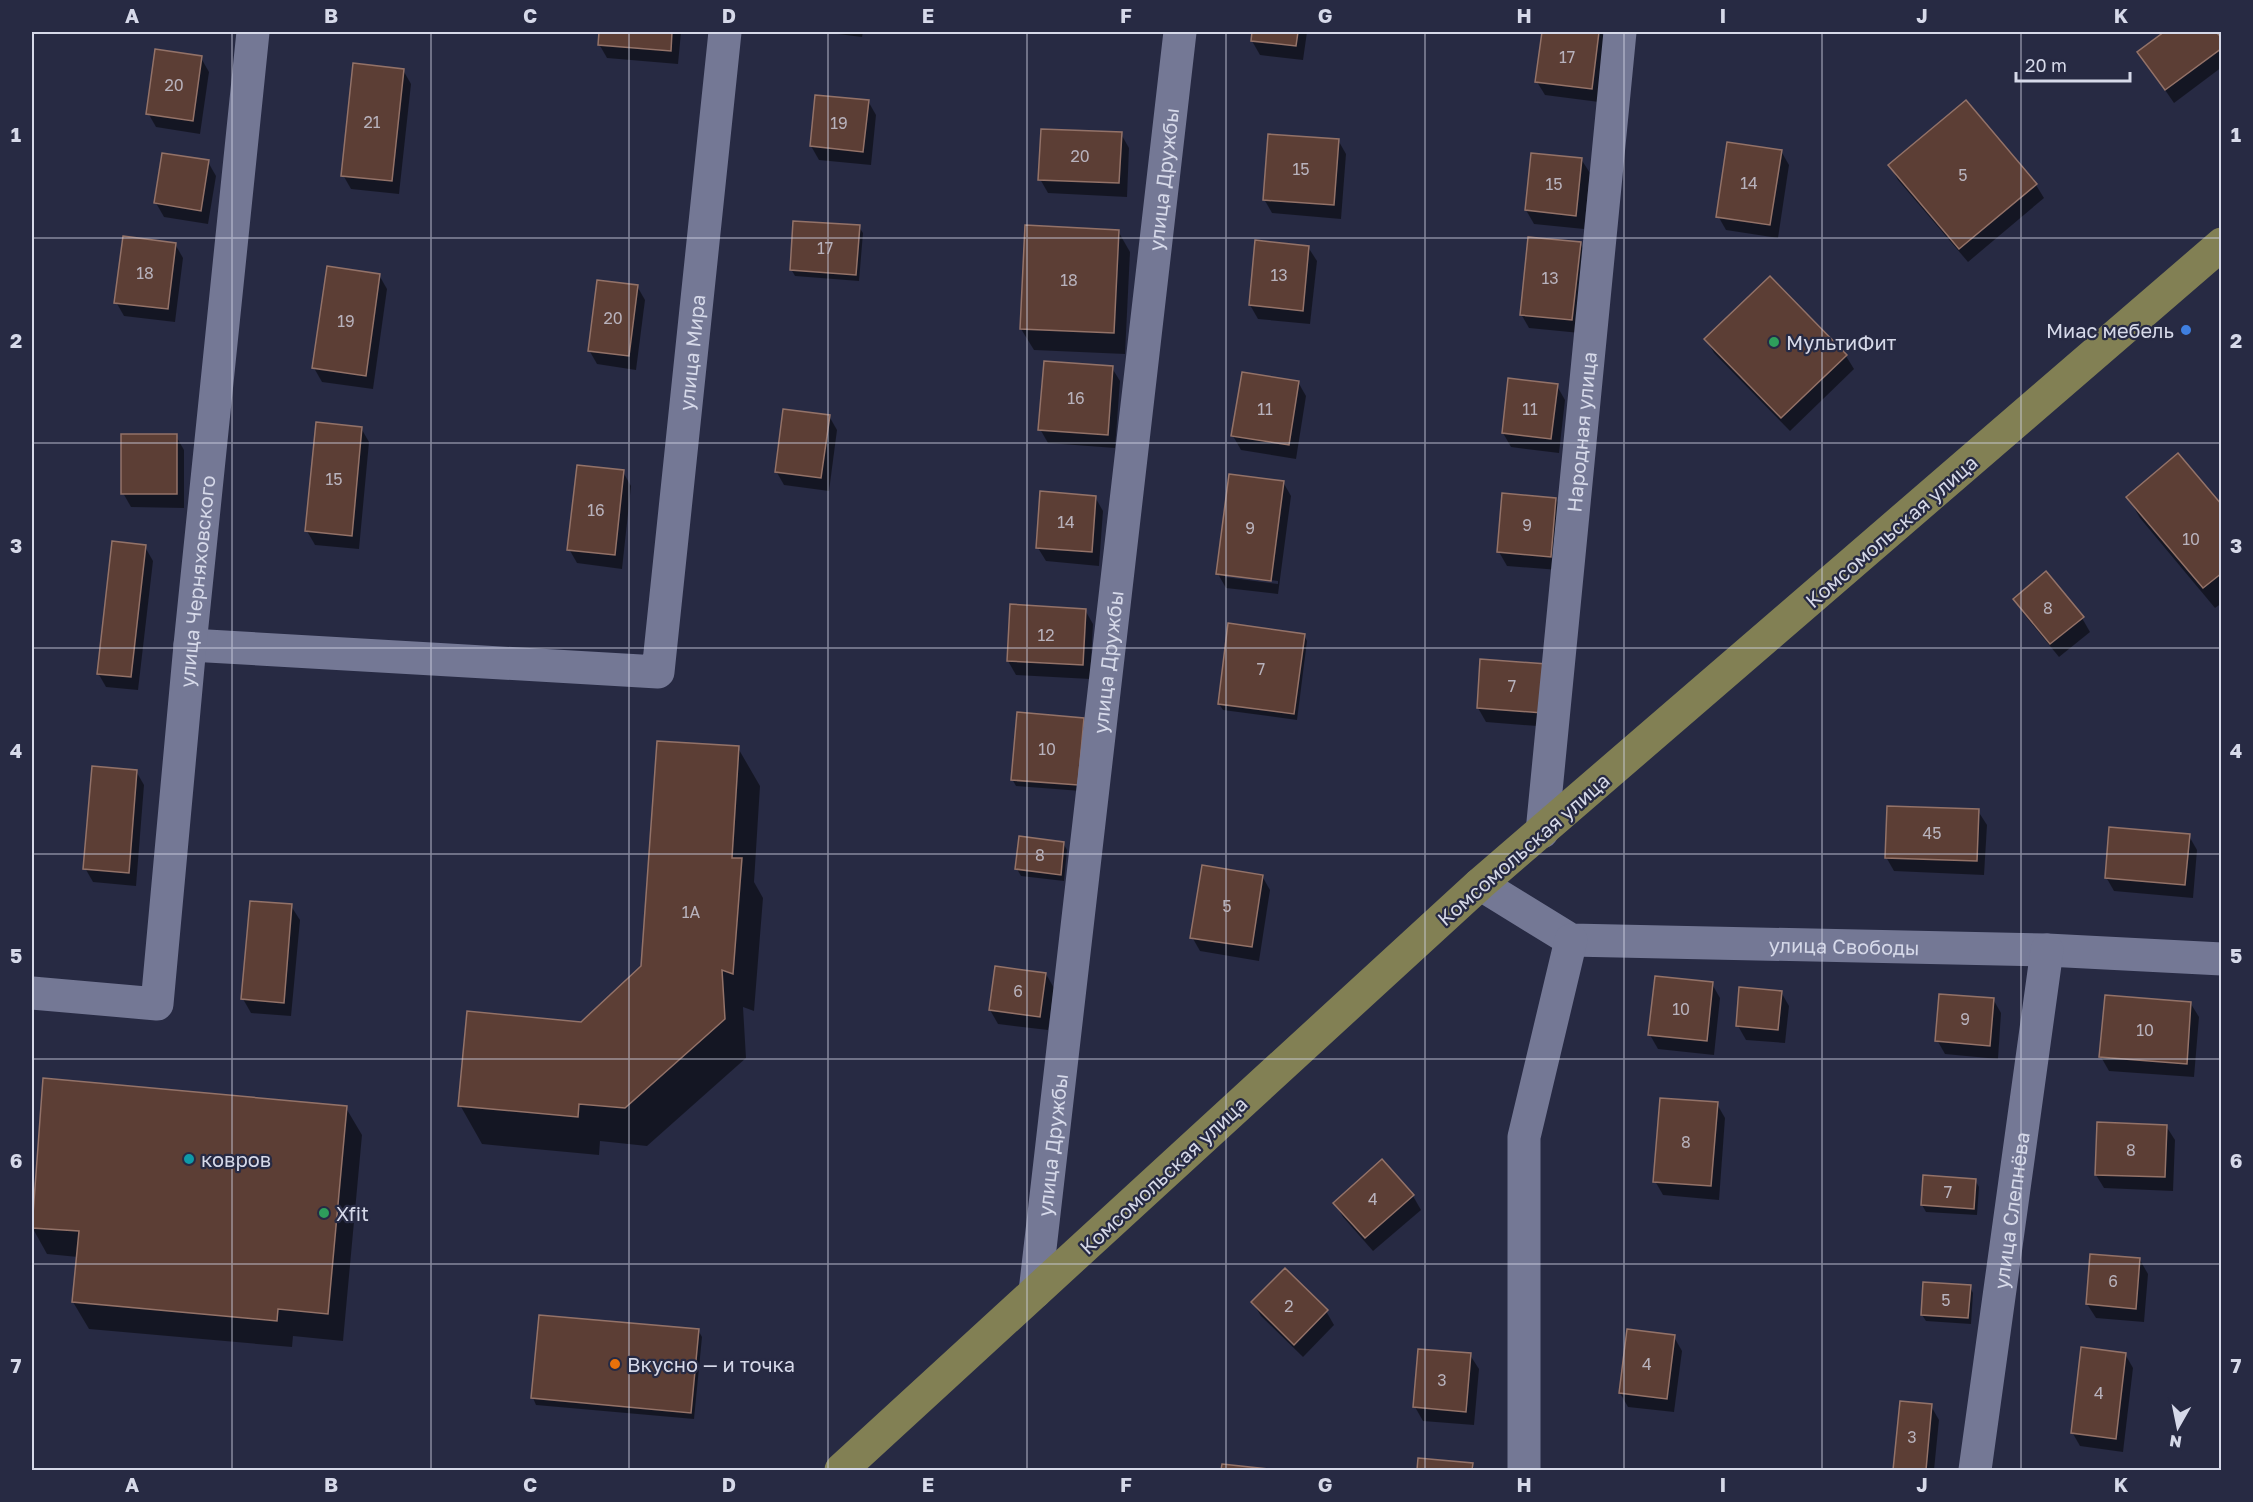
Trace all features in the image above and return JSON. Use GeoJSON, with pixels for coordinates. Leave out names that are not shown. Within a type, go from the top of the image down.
{"type":"FeatureCollection","features":[{"type":"Feature","properties":{"kind":"main road","name":"Комсомольская улица"},"geometry":{"type":"LineString","coordinates":[[841,1470],[1480,884],[2222,244]]}},
{"type":"Feature","properties":{"kind":"street","name":"улица Черняховского"},"geometry":{"type":"LineString","coordinates":[[32,993],[157,1004],[190,645],[253,32]]}},
{"type":"Feature","properties":{"kind":"street","name":"улица Мира"},"geometry":{"type":"LineString","coordinates":[[190,645],[658,672],[725,32]]}},
{"type":"Feature","properties":{"kind":"street","name":"улица Дружбы"},"geometry":{"type":"LineString","coordinates":[[1035,1292],[1180,32]]}},
{"type":"Feature","properties":{"kind":"street","name":"Народная улица"},"geometry":{"type":"LineString","coordinates":[[1542,832],[1620,32]]}},
{"type":"Feature","properties":{"kind":"street"},"geometry":{"type":"LineString","coordinates":[[1480,884],[1571,940],[1524,1137],[1524,1470]]}},
{"type":"Feature","properties":{"kind":"street","name":"улица Свободы"},"geometry":{"type":"LineString","coordinates":[[1571,940],[2046,950],[2222,959]]}},
{"type":"Feature","properties":{"kind":"street","name":"улица Слепнёва"},"geometry":{"type":"LineString","coordinates":[[1975,1470],[2046,950]]}},
{"type":"Feature","properties":{"kind":"building"},"geometry":{"type":"Polygon","coordinates":[[[599,32],[672,32],[671,51],[598,45],[599,32]]]}},
{"type":"Feature","properties":{"kind":"building"},"geometry":{"type":"Polygon","coordinates":[[[1252,32],[1298,32],[1296,46],[1251,41],[1252,32]]]}},
{"type":"Feature","properties":{"kind":"building"},"geometry":{"type":"Polygon","coordinates":[[[1542,32],[1599,32],[1592,89],[1535,82],[1542,32]]]}},
{"type":"Feature","properties":{"kind":"building"},"geometry":{"type":"Polygon","coordinates":[[[2164,32],[2216,32],[2222,38],[2222,48],[2165,90],[2137,52],[2164,32]]]}},
{"type":"Feature","properties":{"kind":"building"},"geometry":{"type":"Polygon","coordinates":[[[155,49],[202,56],[193,121],[146,114],[155,49]]]}},
{"type":"Feature","properties":{"kind":"building"},"geometry":{"type":"Polygon","coordinates":[[[353,63],[404,69],[392,181],[341,176],[353,63]]]}},
{"type":"Feature","properties":{"kind":"building"},"geometry":{"type":"Polygon","coordinates":[[[815,95],[869,100],[863,152],[810,146],[815,95]]]}},
{"type":"Feature","properties":{"kind":"building"},"geometry":{"type":"Polygon","coordinates":[[[1966,100],[2037,184],[1959,249],[1888,165],[1966,100]]]}},
{"type":"Feature","properties":{"kind":"building"},"geometry":{"type":"Polygon","coordinates":[[[1041,129],[1122,132],[1119,183],[1038,180],[1041,129]]]}},
{"type":"Feature","properties":{"kind":"building"},"geometry":{"type":"Polygon","coordinates":[[[1268,134],[1339,139],[1334,205],[1263,200],[1268,134]]]}},
{"type":"Feature","properties":{"kind":"building"},"geometry":{"type":"Polygon","coordinates":[[[1727,142],[1782,150],[1770,225],[1716,217],[1727,142]]]}},
{"type":"Feature","properties":{"kind":"building"},"geometry":{"type":"Polygon","coordinates":[[[162,153],[209,160],[201,211],[154,203],[162,153]]]}},
{"type":"Feature","properties":{"kind":"building"},"geometry":{"type":"Polygon","coordinates":[[[1531,153],[1582,158],[1576,216],[1525,210],[1531,153]]]}},
{"type":"Feature","properties":{"kind":"building"},"geometry":{"type":"Polygon","coordinates":[[[793,221],[860,225],[856,275],[790,270],[793,221]]]}},
{"type":"Feature","properties":{"kind":"building"},"geometry":{"type":"Polygon","coordinates":[[[1025,225],[1119,230],[1114,333],[1020,329],[1025,225]]]}},
{"type":"Feature","properties":{"kind":"building"},"geometry":{"type":"Polygon","coordinates":[[[123,236],[176,243],[168,309],[114,303],[123,236]]]}},
{"type":"Feature","properties":{"kind":"building"},"geometry":{"type":"Polygon","coordinates":[[[1528,237],[1581,242],[1572,320],[1520,315],[1528,237]]]}},
{"type":"Feature","properties":{"kind":"building"},"geometry":{"type":"Polygon","coordinates":[[[1255,240],[1309,246],[1303,311],[1249,305],[1255,240]]]}},
{"type":"Feature","properties":{"kind":"building"},"geometry":{"type":"Polygon","coordinates":[[[327,266],[380,274],[366,376],[312,368],[327,266]]]}},
{"type":"Feature","properties":{"kind":"building"},"geometry":{"type":"Polygon","coordinates":[[[1770,276],[1847,355],[1781,418],[1704,339],[1770,276]]]}},
{"type":"Feature","properties":{"kind":"building"},"geometry":{"type":"Polygon","coordinates":[[[597,280],[638,285],[629,356],[588,351],[597,280]]]}},
{"type":"Feature","properties":{"kind":"building"},"geometry":{"type":"Polygon","coordinates":[[[1044,361],[1113,366],[1108,435],[1038,430],[1044,361]]]}},
{"type":"Feature","properties":{"kind":"building"},"geometry":{"type":"Polygon","coordinates":[[[1242,372],[1299,381],[1289,445],[1231,436],[1242,372]]]}},
{"type":"Feature","properties":{"kind":"building"},"geometry":{"type":"Polygon","coordinates":[[[1508,378],[1558,384],[1551,439],[1502,433],[1508,378]]]}},
{"type":"Feature","properties":{"kind":"building"},"geometry":{"type":"Polygon","coordinates":[[[783,409],[830,415],[821,478],[775,472],[783,409]]]}},
{"type":"Feature","properties":{"kind":"building"},"geometry":{"type":"Polygon","coordinates":[[[316,422],[362,427],[352,536],[305,531],[316,422]]]}},
{"type":"Feature","properties":{"kind":"building"},"geometry":{"type":"Polygon","coordinates":[[[121,434],[177,434],[177,494],[121,494],[121,434]]]}},
{"type":"Feature","properties":{"kind":"building"},"geometry":{"type":"Polygon","coordinates":[[[2178,453],[2222,505],[2222,573],[2203,588],[2126,497],[2178,453]]]}},
{"type":"Feature","properties":{"kind":"building"},"geometry":{"type":"Polygon","coordinates":[[[577,465],[624,470],[615,555],[567,550],[577,465]]]}},
{"type":"Feature","properties":{"kind":"building"},"geometry":{"type":"Polygon","coordinates":[[[1229,474],[1284,481],[1271,581],[1216,574],[1229,474]]]}},
{"type":"Feature","properties":{"kind":"building"},"geometry":{"type":"Polygon","coordinates":[[[1040,491],[1096,496],[1092,552],[1036,548],[1040,491]]]}},
{"type":"Feature","properties":{"kind":"building"},"geometry":{"type":"Polygon","coordinates":[[[1502,493],[1556,498],[1551,557],[1497,552],[1502,493]]]}},
{"type":"Feature","properties":{"kind":"building"},"geometry":{"type":"Polygon","coordinates":[[[112,541],[146,545],[131,677],[97,674],[112,541]]]}},
{"type":"Feature","properties":{"kind":"building"},"geometry":{"type":"Polygon","coordinates":[[[2046,571],[2084,617],[2050,644],[2013,599],[2046,571]]]}},
{"type":"Feature","properties":{"kind":"building"},"geometry":{"type":"Polygon","coordinates":[[[1010,604],[1086,609],[1083,665],[1007,661],[1010,604]]]}},
{"type":"Feature","properties":{"kind":"building"},"geometry":{"type":"Polygon","coordinates":[[[1228,623],[1305,634],[1294,714],[1218,704],[1228,623]]]}},
{"type":"Feature","properties":{"kind":"building"},"geometry":{"type":"Polygon","coordinates":[[[1480,659],[1547,664],[1543,713],[1477,708],[1480,659]]]}},
{"type":"Feature","properties":{"kind":"building"},"geometry":{"type":"Polygon","coordinates":[[[1017,712],[1084,718],[1078,785],[1011,780],[1017,712]]]}},
{"type":"Feature","properties":{"kind":"building"},"geometry":{"type":"Polygon","coordinates":[[[657,741],[739,746],[732,858],[742,858],[733,974],[722,970],[725,1019],[625,1108],[579,1104],[578,1117],[458,1106],[467,1011],[581,1022],[641,966],[657,741]]]}},
{"type":"Feature","properties":{"kind":"building"},"geometry":{"type":"Polygon","coordinates":[[[92,766],[137,770],[129,873],[83,869],[92,766]]]}},
{"type":"Feature","properties":{"kind":"building"},"geometry":{"type":"Polygon","coordinates":[[[1887,806],[1979,809],[1977,861],[1885,858],[1887,806]]]}},
{"type":"Feature","properties":{"kind":"building"},"geometry":{"type":"Polygon","coordinates":[[[2109,827],[2190,834],[2185,885],[2105,878],[2109,827]]]}},
{"type":"Feature","properties":{"kind":"building"},"geometry":{"type":"Polygon","coordinates":[[[1019,836],[1064,842],[1061,875],[1015,869],[1019,836]]]}},
{"type":"Feature","properties":{"kind":"building"},"geometry":{"type":"Polygon","coordinates":[[[1202,865],[1263,875],[1252,947],[1190,938],[1202,865]]]}},
{"type":"Feature","properties":{"kind":"building"},"geometry":{"type":"Polygon","coordinates":[[[250,901],[292,904],[284,1003],[241,999],[250,901]]]}},
{"type":"Feature","properties":{"kind":"building"},"geometry":{"type":"Polygon","coordinates":[[[995,966],[1046,973],[1040,1017],[989,1010],[995,966]]]}},
{"type":"Feature","properties":{"kind":"building"},"geometry":{"type":"Polygon","coordinates":[[[1655,976],[1713,982],[1707,1041],[1648,1035],[1655,976]]]}},
{"type":"Feature","properties":{"kind":"building"},"geometry":{"type":"Polygon","coordinates":[[[1739,987],[1782,991],[1778,1030],[1736,1026],[1739,987]]]}},
{"type":"Feature","properties":{"kind":"building"},"geometry":{"type":"Polygon","coordinates":[[[1939,994],[1994,998],[1990,1046],[1935,1041],[1939,994]]]}},
{"type":"Feature","properties":{"kind":"building"},"geometry":{"type":"Polygon","coordinates":[[[2105,995],[2191,1002],[2187,1064],[2099,1057],[2105,995]]]}},
{"type":"Feature","properties":{"kind":"building","name":"ковров"},"geometry":{"type":"Polygon","coordinates":[[[43,1078],[347,1106],[328,1314],[278,1309],[277,1321],[72,1302],[79,1231],[32,1228],[43,1078]]]}},
{"type":"Feature","properties":{"kind":"building"},"geometry":{"type":"Polygon","coordinates":[[[1660,1098],[1718,1102],[1711,1186],[1653,1182],[1660,1098]]]}},
{"type":"Feature","properties":{"kind":"building"},"geometry":{"type":"Polygon","coordinates":[[[2097,1122],[2167,1125],[2165,1177],[2095,1175],[2097,1122]]]}},
{"type":"Feature","properties":{"kind":"building"},"geometry":{"type":"Polygon","coordinates":[[[1382,1159],[1414,1195],[1365,1238],[1333,1203],[1382,1159]]]}},
{"type":"Feature","properties":{"kind":"building"},"geometry":{"type":"Polygon","coordinates":[[[1923,1175],[1976,1179],[1974,1209],[1921,1205],[1923,1175]]]}},
{"type":"Feature","properties":{"kind":"building"},"geometry":{"type":"Polygon","coordinates":[[[2090,1254],[2140,1258],[2136,1309],[2086,1304],[2090,1254]]]}},
{"type":"Feature","properties":{"kind":"building"},"geometry":{"type":"Polygon","coordinates":[[[1285,1268],[1328,1310],[1294,1345],[1251,1302],[1285,1268]]]}},
{"type":"Feature","properties":{"kind":"building"},"geometry":{"type":"Polygon","coordinates":[[[1923,1282],[1971,1285],[1968,1318],[1921,1315],[1923,1282]]]}},
{"type":"Feature","properties":{"kind":"building","name":"Вкусно — и точка"},"geometry":{"type":"Polygon","coordinates":[[[539,1315],[699,1329],[691,1413],[531,1398],[539,1315]]]}},
{"type":"Feature","properties":{"kind":"building"},"geometry":{"type":"Polygon","coordinates":[[[1627,1329],[1675,1335],[1667,1399],[1619,1393],[1627,1329]]]}},
{"type":"Feature","properties":{"kind":"building"},"geometry":{"type":"Polygon","coordinates":[[[2081,1347],[2126,1353],[2116,1439],[2071,1433],[2081,1347]]]}},
{"type":"Feature","properties":{"kind":"building"},"geometry":{"type":"Polygon","coordinates":[[[1418,1349],[1471,1353],[1466,1412],[1413,1407],[1418,1349]]]}},
{"type":"Feature","properties":{"kind":"building"},"geometry":{"type":"Polygon","coordinates":[[[1900,1401],[1932,1404],[1926,1470],[1893,1470],[1900,1401]]]}},
{"type":"Feature","properties":{"kind":"building"},"geometry":{"type":"Polygon","coordinates":[[[1418,1458],[1473,1463],[1472,1470],[1417,1470],[1418,1458]]]}},
{"type":"Feature","properties":{"kind":"building"},"geometry":{"type":"Polygon","coordinates":[[[1222,1464],[1268,1469],[1268,1470],[1221,1470],[1222,1464]]]}},
{"type":"Feature","properties":{"kind":"place","name":"Миас мебель"},"geometry":{"type":"Point","coordinates":[2186,330]}},
{"type":"Feature","properties":{"kind":"place","name":"МультиФит"},"geometry":{"type":"Point","coordinates":[1774,342]}},
{"type":"Feature","properties":{"kind":"place","name":"ковров"},"geometry":{"type":"Point","coordinates":[189,1159]}},
{"type":"Feature","properties":{"kind":"place","name":"Xfit"},"geometry":{"type":"Point","coordinates":[324,1213]}},
{"type":"Feature","properties":{"kind":"place","name":"Вкусно — и точка"},"geometry":{"type":"Point","coordinates":[615,1364]}}]}
